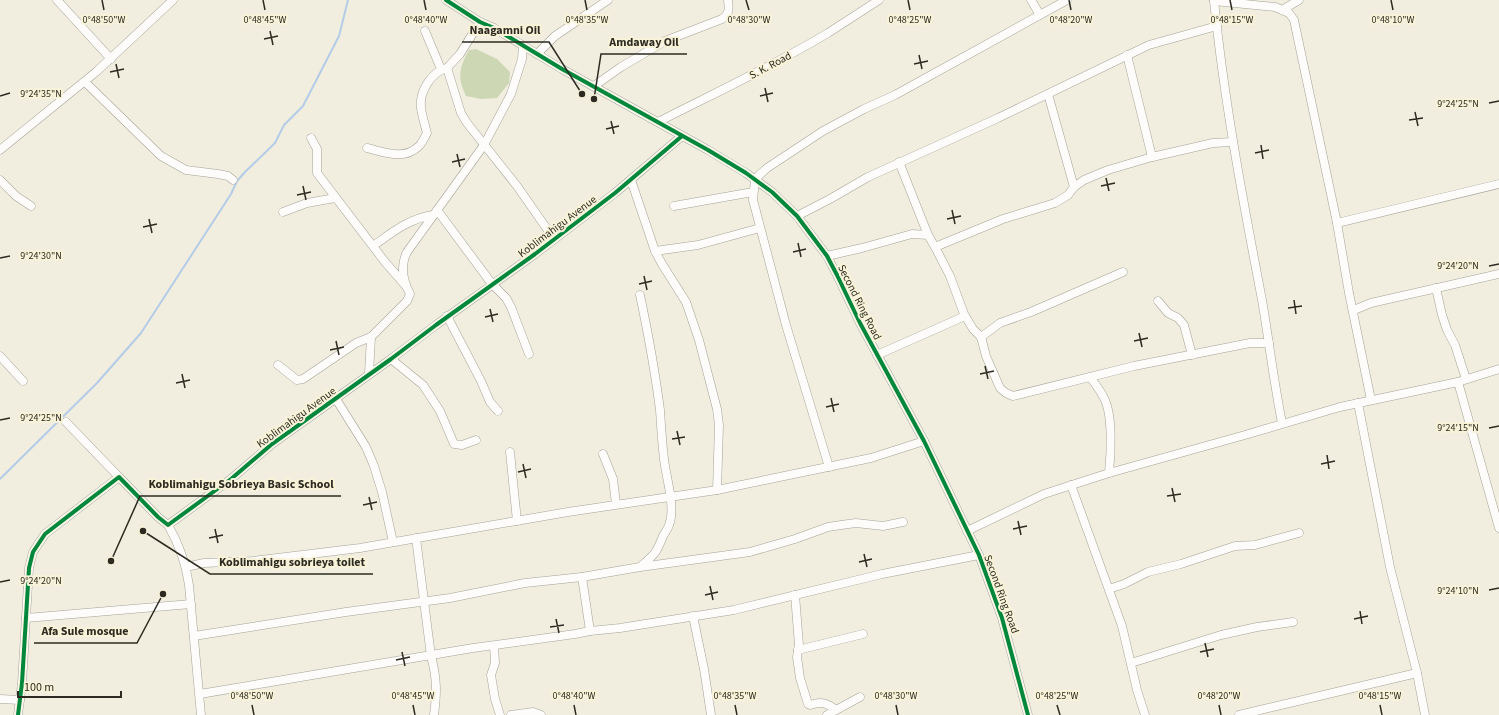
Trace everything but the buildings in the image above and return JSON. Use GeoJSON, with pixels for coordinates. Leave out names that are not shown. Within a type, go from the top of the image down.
{"type":"FeatureCollection","features":[{"type":"Feature","properties":{"kind":"street"},"geometry":{"type":"LineString","coordinates":[[57,0],[111,59]]}},
{"type":"Feature","properties":{"kind":"street"},"geometry":{"type":"LineString","coordinates":[[0,150],[85,82],[173,0]]}},
{"type":"Feature","properties":{"kind":"street","name":"Second Ring Road"},"geometry":{"type":"LineString","coordinates":[[446,0],[480,22],[494,28],[756,179],[797,216],[826,256],[837,275],[860,323],[924,442],[967,531],[978,555],[1002,618],[1028,715]]}},
{"type":"Feature","properties":{"kind":"street"},"geometry":{"type":"LineString","coordinates":[[537,54],[555,36],[608,0]]}},
{"type":"Feature","properties":{"kind":"street"},"geometry":{"type":"LineString","coordinates":[[594,86],[621,67],[665,41],[722,19],[730,10],[728,0]]}},
{"type":"Feature","properties":{"kind":"street","name":"S. K. Road"},"geometry":{"type":"LineString","coordinates":[[658,122],[791,54],[879,0]]}},
{"type":"Feature","properties":{"kind":"street"},"geometry":{"type":"LineString","coordinates":[[1031,0],[1040,15]]}},
{"type":"Feature","properties":{"kind":"street"},"geometry":{"type":"LineString","coordinates":[[829,467],[786,325],[760,228],[753,200],[756,179],[767,168],[823,131],[864,108],[896,95],[1067,0]]}},
{"type":"Feature","properties":{"kind":"street"},"geometry":{"type":"LineString","coordinates":[[1282,423],[1233,142],[1214,0],[1275,7],[1289,13],[1294,20],[1337,223],[1349,294],[1354,310],[1371,400]]}},
{"type":"Feature","properties":{"kind":"street"},"geometry":{"type":"LineString","coordinates":[[1282,10],[1299,0]]}},
{"type":"Feature","properties":{"kind":"street"},"geometry":{"type":"LineString","coordinates":[[367,148],[396,155],[407,154],[419,146],[427,133],[421,108],[422,95],[428,81],[460,54],[480,22]]}},
{"type":"Feature","properties":{"kind":"street"},"geometry":{"type":"LineString","coordinates":[[797,216],[868,177],[998,118],[1149,45],[1217,26]]}},
{"type":"Feature","properties":{"kind":"street"},"geometry":{"type":"LineString","coordinates":[[425,31],[444,69],[461,113],[467,123],[518,186],[554,239]]}},
{"type":"Feature","properties":{"kind":"street"},"geometry":{"type":"LineString","coordinates":[[406,287],[403,260],[406,252],[484,145],[511,94],[522,59],[523,46]]}},
{"type":"Feature","properties":{"kind":"street"},"geometry":{"type":"LineString","coordinates":[[1127,55],[1152,157]]}},
{"type":"Feature","properties":{"kind":"street"},"geometry":{"type":"LineString","coordinates":[[85,82],[161,156],[186,170],[228,176],[233,180]]}},
{"type":"Feature","properties":{"kind":"street"},"geometry":{"type":"LineString","coordinates":[[1048,94],[1074,187]]}},
{"type":"Feature","properties":{"kind":"street","name":"Koblimahigu Avenue"},"geometry":{"type":"LineString","coordinates":[[168,526],[231,479],[272,444],[391,360],[447,316],[554,239],[631,180],[682,136]]}},
{"type":"Feature","properties":{"kind":"street"},"geometry":{"type":"LineString","coordinates":[[278,365],[297,380],[303,379],[356,343],[371,337],[407,300],[410,294],[317,173],[317,149],[311,138]]}},
{"type":"Feature","properties":{"kind":"street"},"geometry":{"type":"LineString","coordinates":[[935,247],[1003,219],[1055,203],[1068,195],[1074,187],[1084,180],[1096,175],[1152,157],[1213,143],[1233,142]]}},
{"type":"Feature","properties":{"kind":"street"},"geometry":{"type":"LineString","coordinates":[[899,162],[928,235],[950,276],[965,316],[973,329],[981,337],[986,356],[1000,388],[1006,393],[1013,396],[1134,366],[1250,343],[1269,343]]}},
{"type":"Feature","properties":{"kind":"street"},"geometry":{"type":"LineString","coordinates":[[0,180],[16,196],[31,206]]}},
{"type":"Feature","properties":{"kind":"street"},"geometry":{"type":"LineString","coordinates":[[631,180],[655,251],[686,302],[699,340],[717,409],[719,424],[717,490]]}},
{"type":"Feature","properties":{"kind":"street"},"geometry":{"type":"LineString","coordinates":[[1337,223],[1499,184]]}},
{"type":"Feature","properties":{"kind":"street"},"geometry":{"type":"LineString","coordinates":[[674,206],[753,192]]}},
{"type":"Feature","properties":{"kind":"street"},"geometry":{"type":"LineString","coordinates":[[283,212],[307,203],[336,198]]}},
{"type":"Feature","properties":{"kind":"street"},"geometry":{"type":"LineString","coordinates":[[373,246],[408,222],[435,212]]}},
{"type":"Feature","properties":{"kind":"street"},"geometry":{"type":"LineString","coordinates":[[435,212],[492,284],[506,298],[511,307],[529,354]]}},
{"type":"Feature","properties":{"kind":"street"},"geometry":{"type":"LineString","coordinates":[[655,251],[698,245],[760,228]]}},
{"type":"Feature","properties":{"kind":"street"},"geometry":{"type":"LineString","coordinates":[[826,256],[855,250],[912,234],[928,235]]}},
{"type":"Feature","properties":{"kind":"street"},"geometry":{"type":"LineString","coordinates":[[981,337],[1000,323],[1031,312],[1123,272]]}},
{"type":"Feature","properties":{"kind":"street"},"geometry":{"type":"LineString","coordinates":[[1354,310],[1371,303],[1499,274]]}},
{"type":"Feature","properties":{"kind":"street"},"geometry":{"type":"LineString","coordinates":[[1436,288],[1442,315],[1455,344],[1466,379]]}},
{"type":"Feature","properties":{"kind":"street"},"geometry":{"type":"LineString","coordinates":[[640,295],[650,341],[660,410],[664,459],[671,512],[669,525],[656,553],[640,567]]}},
{"type":"Feature","properties":{"kind":"street"},"geometry":{"type":"LineString","coordinates":[[1158,301],[1168,313],[1178,318],[1184,325],[1192,355]]}},
{"type":"Feature","properties":{"kind":"street"},"geometry":{"type":"LineString","coordinates":[[447,316],[490,402],[498,411]]}},
{"type":"Feature","properties":{"kind":"street"},"geometry":{"type":"LineString","coordinates":[[877,355],[965,316]]}},
{"type":"Feature","properties":{"kind":"street"},"geometry":{"type":"LineString","coordinates":[[370,374],[371,337]]}},
{"type":"Feature","properties":{"kind":"street"},"geometry":{"type":"LineString","coordinates":[[0,356],[23,381]]}},
{"type":"Feature","properties":{"kind":"street"},"geometry":{"type":"LineString","coordinates":[[391,360],[423,386],[440,411],[454,444],[462,445],[476,440]]}},
{"type":"Feature","properties":{"kind":"street"},"geometry":{"type":"LineString","coordinates":[[967,531],[1044,494],[1108,473],[1245,435],[1282,423],[1358,403],[1458,382],[1499,369]]}},
{"type":"Feature","properties":{"kind":"street"},"geometry":{"type":"LineString","coordinates":[[1090,377],[1105,398],[1109,411],[1110,461],[1108,473]]}},
{"type":"Feature","properties":{"kind":"street"},"geometry":{"type":"LineString","coordinates":[[1458,382],[1497,511],[1499,528]]}},
{"type":"Feature","properties":{"kind":"street"},"geometry":{"type":"LineString","coordinates":[[336,399],[366,446],[374,466],[384,497],[393,542]]}},
{"type":"Feature","properties":{"kind":"street"},"geometry":{"type":"LineString","coordinates":[[1358,403],[1390,567],[1417,673],[1425,715]]}},
{"type":"Feature","properties":{"kind":"street"},"geometry":{"type":"LineString","coordinates":[[66,422],[168,526],[174,536],[186,567],[190,585],[201,715]]}},
{"type":"Feature","properties":{"kind":"street"},"geometry":{"type":"LineString","coordinates":[[186,567],[204,563],[261,560],[393,542],[616,504],[717,490],[872,458],[924,442]]}},
{"type":"Feature","properties":{"kind":"street"},"geometry":{"type":"LineString","coordinates":[[510,452],[517,521]]}},
{"type":"Feature","properties":{"kind":"street"},"geometry":{"type":"LineString","coordinates":[[603,454],[613,480],[616,504]]}},
{"type":"Feature","properties":{"kind":"street"},"geometry":{"type":"LineString","coordinates":[[18,715],[22,683],[29,568],[33,552],[45,534],[119,477]]}},
{"type":"Feature","properties":{"kind":"street"},"geometry":{"type":"LineString","coordinates":[[1071,485],[1122,626],[1144,715]]}},
{"type":"Feature","properties":{"kind":"street"},"geometry":{"type":"LineString","coordinates":[[194,636],[346,612],[424,602],[525,583],[582,577],[640,567],[750,552],[795,539],[828,527],[856,523],[883,526],[903,522]]}},
{"type":"Feature","properties":{"kind":"street"},"geometry":{"type":"LineString","coordinates":[[1109,589],[1124,584],[1148,572],[1235,546],[1255,545],[1299,533]]}},
{"type":"Feature","properties":{"kind":"street"},"geometry":{"type":"LineString","coordinates":[[416,538],[431,656],[436,672],[437,691],[434,715]]}},
{"type":"Feature","properties":{"kind":"street"},"geometry":{"type":"LineString","coordinates":[[200,694],[494,646],[734,610],[882,574],[978,555]]}},
{"type":"Feature","properties":{"kind":"street"},"geometry":{"type":"LineString","coordinates":[[582,577],[590,631]]}},
{"type":"Feature","properties":{"kind":"street"},"geometry":{"type":"LineString","coordinates":[[795,596],[799,645],[796,657],[800,678],[808,704],[810,705],[821,702],[827,703],[836,710]]}},
{"type":"Feature","properties":{"kind":"street"},"geometry":{"type":"LineString","coordinates":[[26,618],[191,604]]}},
{"type":"Feature","properties":{"kind":"street"},"geometry":{"type":"LineString","coordinates":[[693,616],[704,669],[711,715]]}},
{"type":"Feature","properties":{"kind":"street"},"geometry":{"type":"LineString","coordinates":[[1131,663],[1221,635],[1257,627],[1293,622]]}},
{"type":"Feature","properties":{"kind":"street"},"geometry":{"type":"LineString","coordinates":[[798,650],[863,634]]}},
{"type":"Feature","properties":{"kind":"street"},"geometry":{"type":"LineString","coordinates":[[494,646],[495,663],[491,675],[495,699],[500,715]]}},
{"type":"Feature","properties":{"kind":"street"},"geometry":{"type":"LineString","coordinates":[[1239,715],[1417,673]]}},
{"type":"Feature","properties":{"kind":"street"},"geometry":{"type":"LineString","coordinates":[[827,715],[860,697]]}},
{"type":"Feature","properties":{"kind":"street"},"geometry":{"type":"LineString","coordinates":[[0,699],[20,700]]}},
{"type":"Feature","properties":{"kind":"street"},"geometry":{"type":"LineString","coordinates":[[511,715],[533,712],[541,715]]}},
{"type":"Feature","properties":{"kind":"green space"},"geometry":{"type":"Polygon","coordinates":[[[476,49],[497,59],[510,72],[509,83],[497,98],[481,99],[466,96],[463,89],[460,78],[461,67],[469,50],[476,49]]]}},
{"type":"Feature","properties":{"kind":"waterway"},"geometry":{"type":"LineString","coordinates":[[0,479],[97,383],[141,333],[231,194],[237,181],[275,143],[284,125],[303,106],[339,36],[348,0]]}},
{"type":"Feature","properties":{"kind":"cycle path"},"geometry":{"type":"LineString","coordinates":[[446,0],[480,22],[494,28],[562,69],[708,150],[746,173],[772,192],[797,216],[827,256],[860,323],[924,441],[979,555],[1002,618],[1028,715]]}},
{"type":"Feature","properties":{"kind":"cycle path"},"geometry":{"type":"LineString","coordinates":[[18,715],[22,683],[29,568],[33,552],[45,534],[119,477],[158,517],[168,525],[231,479],[272,444],[535,254],[615,193],[682,136]]}},
{"type":"Feature","properties":{"kind":"place","name":"Naagamni Oil"},"geometry":{"type":"Point","coordinates":[582,94]}},
{"type":"Feature","properties":{"kind":"place","name":"Amdaway Oil"},"geometry":{"type":"Point","coordinates":[594,99]}},
{"type":"Feature","properties":{"kind":"place","name":"Koblimahigu sobrieya toilet"},"geometry":{"type":"Point","coordinates":[143,531]}},
{"type":"Feature","properties":{"kind":"place","name":"Koblimahigu Sobrieya Basic School"},"geometry":{"type":"Point","coordinates":[111,561]}},
{"type":"Feature","properties":{"kind":"place","name":"Afa Sule mosque"},"geometry":{"type":"Point","coordinates":[163,594]}}]}
